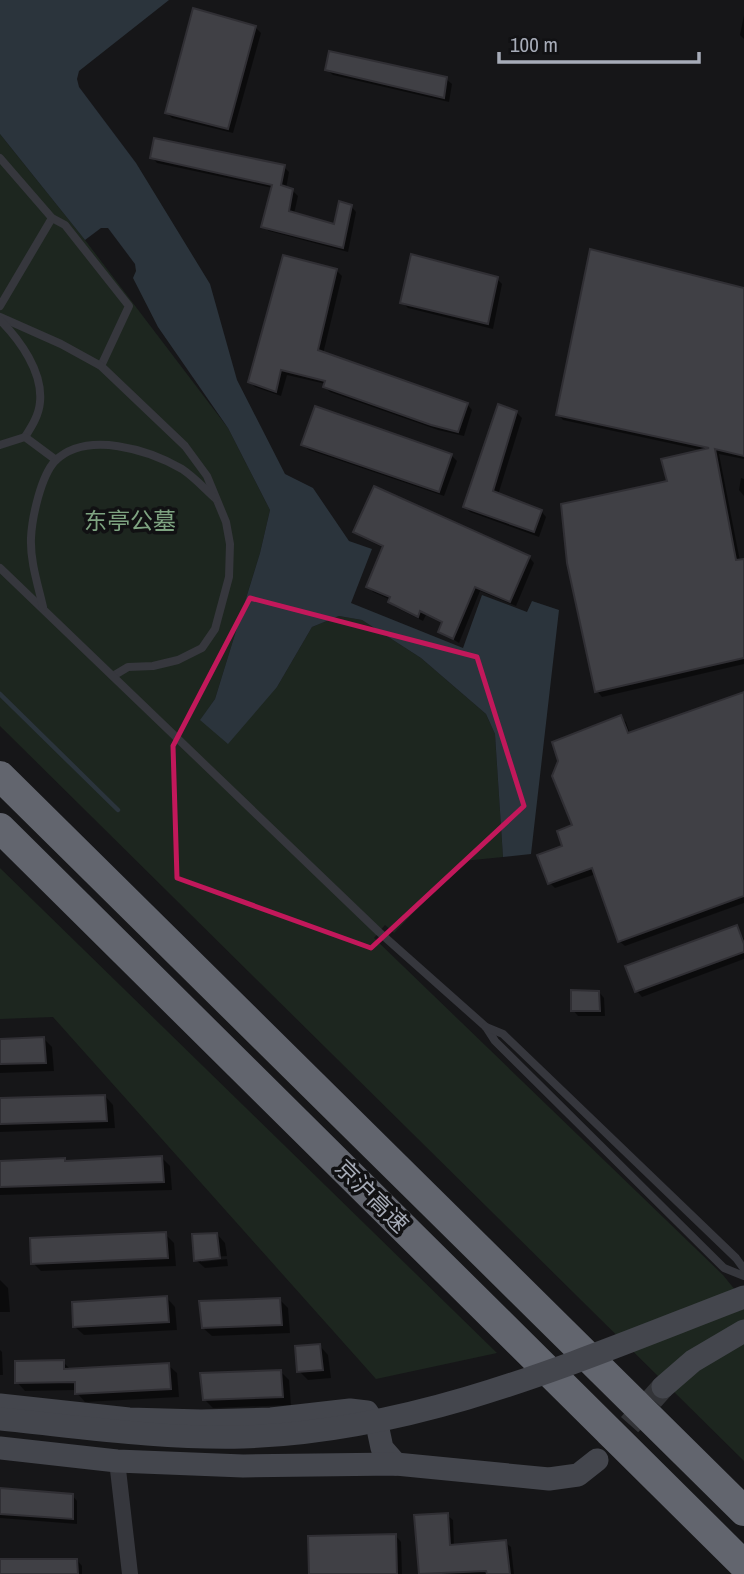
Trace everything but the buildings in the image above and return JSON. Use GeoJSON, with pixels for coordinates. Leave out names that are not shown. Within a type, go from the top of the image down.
{"type":"FeatureCollection","features":[{"type":"Feature","properties":{"kind":"highway","name":"京沪高速"},"geometry":{"type":"LineString","coordinates":[[0,776],[744,1511]]}},
{"type":"Feature","properties":{"kind":"highway","name":"京沪高速"},"geometry":{"type":"LineString","coordinates":[[0,828],[744,1565]]}},
{"type":"Feature","properties":{"kind":"main road"},"geometry":{"type":"LineString","coordinates":[[0,1419],[162,1434],[242,1437],[379,1422],[455,1404],[535,1377],[744,1297]]}},
{"type":"Feature","properties":{"kind":"main road"},"geometry":{"type":"LineString","coordinates":[[0,1434],[138,1448],[208,1450],[310,1446],[398,1432],[508,1402],[744,1312]]}},
{"type":"Feature","properties":{"kind":"main road"},"geometry":{"type":"LineString","coordinates":[[663,1387],[693,1361],[744,1331]]}},
{"type":"Feature","properties":{"kind":"main road"},"geometry":{"type":"LineString","coordinates":[[0,1405],[129,1419],[201,1421],[271,1419],[350,1410],[367,1412],[378,1429],[382,1448],[396,1464]]}},
{"type":"Feature","properties":{"kind":"main road"},"geometry":{"type":"LineString","coordinates":[[0,1448],[117,1461],[243,1466],[396,1464],[549,1479],[578,1475],[597,1460]]}},
{"type":"Feature","properties":{"kind":"street"},"geometry":{"type":"LineString","coordinates":[[117,1461],[130,1574]]}},
{"type":"Feature","properties":{"kind":"lane"},"geometry":{"type":"LineString","coordinates":[[0,158],[52,218],[65,225],[129,306],[101,366]]}},
{"type":"Feature","properties":{"kind":"lane"},"geometry":{"type":"LineString","coordinates":[[0,306],[52,218]]}},
{"type":"Feature","properties":{"kind":"lane"},"geometry":{"type":"LineString","coordinates":[[0,318],[61,344],[101,366],[185,446],[207,476],[226,522],[230,544],[229,577],[215,629],[202,648],[178,660],[153,666],[128,667],[113,676]]}},
{"type":"Feature","properties":{"kind":"lane"},"geometry":{"type":"LineString","coordinates":[[0,318],[25,351],[36,377],[40,400],[36,419],[25,437],[0,445]]}},
{"type":"Feature","properties":{"kind":"lane"},"geometry":{"type":"LineString","coordinates":[[25,437],[56,460]]}},
{"type":"Feature","properties":{"kind":"lane"},"geometry":{"type":"LineString","coordinates":[[43,609],[32,558],[31,539],[40,493],[48,471],[56,460],[77,448],[101,445],[132,450],[160,458],[184,471],[217,500]]}},
{"type":"Feature","properties":{"kind":"lane"},"geometry":{"type":"LineString","coordinates":[[0,568],[379,932],[486,1027],[495,1041],[724,1268],[744,1276]]}},
{"type":"Feature","properties":{"kind":"lane"},"geometry":{"type":"LineString","coordinates":[[486,1027],[503,1034],[736,1258],[744,1269]]}},
{"type":"Feature","properties":{"kind":"highlighted area"},"geometry":{"type":"Polygon","coordinates":[[[250,598],[477,657],[524,806],[371,948],[177,878],[173,746],[250,598]]]}},
{"type":"Feature","properties":{"kind":"green space","name":"东亭公墓"},"geometry":{"type":"Polygon","coordinates":[[[0,134],[85,240],[228,428],[270,510],[260,553],[215,699],[201,719],[277,687],[312,627],[339,616],[362,620],[421,658],[486,714],[495,734],[503,857],[463,861],[394,933],[385,925],[374,938],[723,1275],[744,1301],[744,1461],[0,726],[0,134]]]}},
{"type":"Feature","properties":{"kind":"green space"},"geometry":{"type":"Polygon","coordinates":[[[0,868],[497,1353],[376,1379],[53,1017],[0,1019],[0,868]]]}},
{"type":"Feature","properties":{"kind":"shaded area"},"geometry":{"type":"Polygon","coordinates":[[[0,0],[169,0],[79,71],[79,87],[136,163],[210,284],[237,380],[285,474],[313,488],[349,541],[372,549],[351,603],[463,648],[482,595],[527,612],[532,601],[559,610],[531,854],[503,857],[495,734],[486,714],[421,658],[362,620],[339,616],[312,627],[277,687],[228,744],[200,720],[215,699],[260,553],[270,510],[228,428],[158,327],[133,278],[135,264],[108,228],[101,228],[85,240],[0,134],[0,0]]]}},
{"type":"Feature","properties":{"kind":"waterway"},"geometry":{"type":"LineString","coordinates":[[0,694],[118,810]]}},
{"type":"Feature","properties":{"kind":"tunnel"},"geometry":{"type":"LineString","coordinates":[[607,1450],[663,1387]]}}]}
